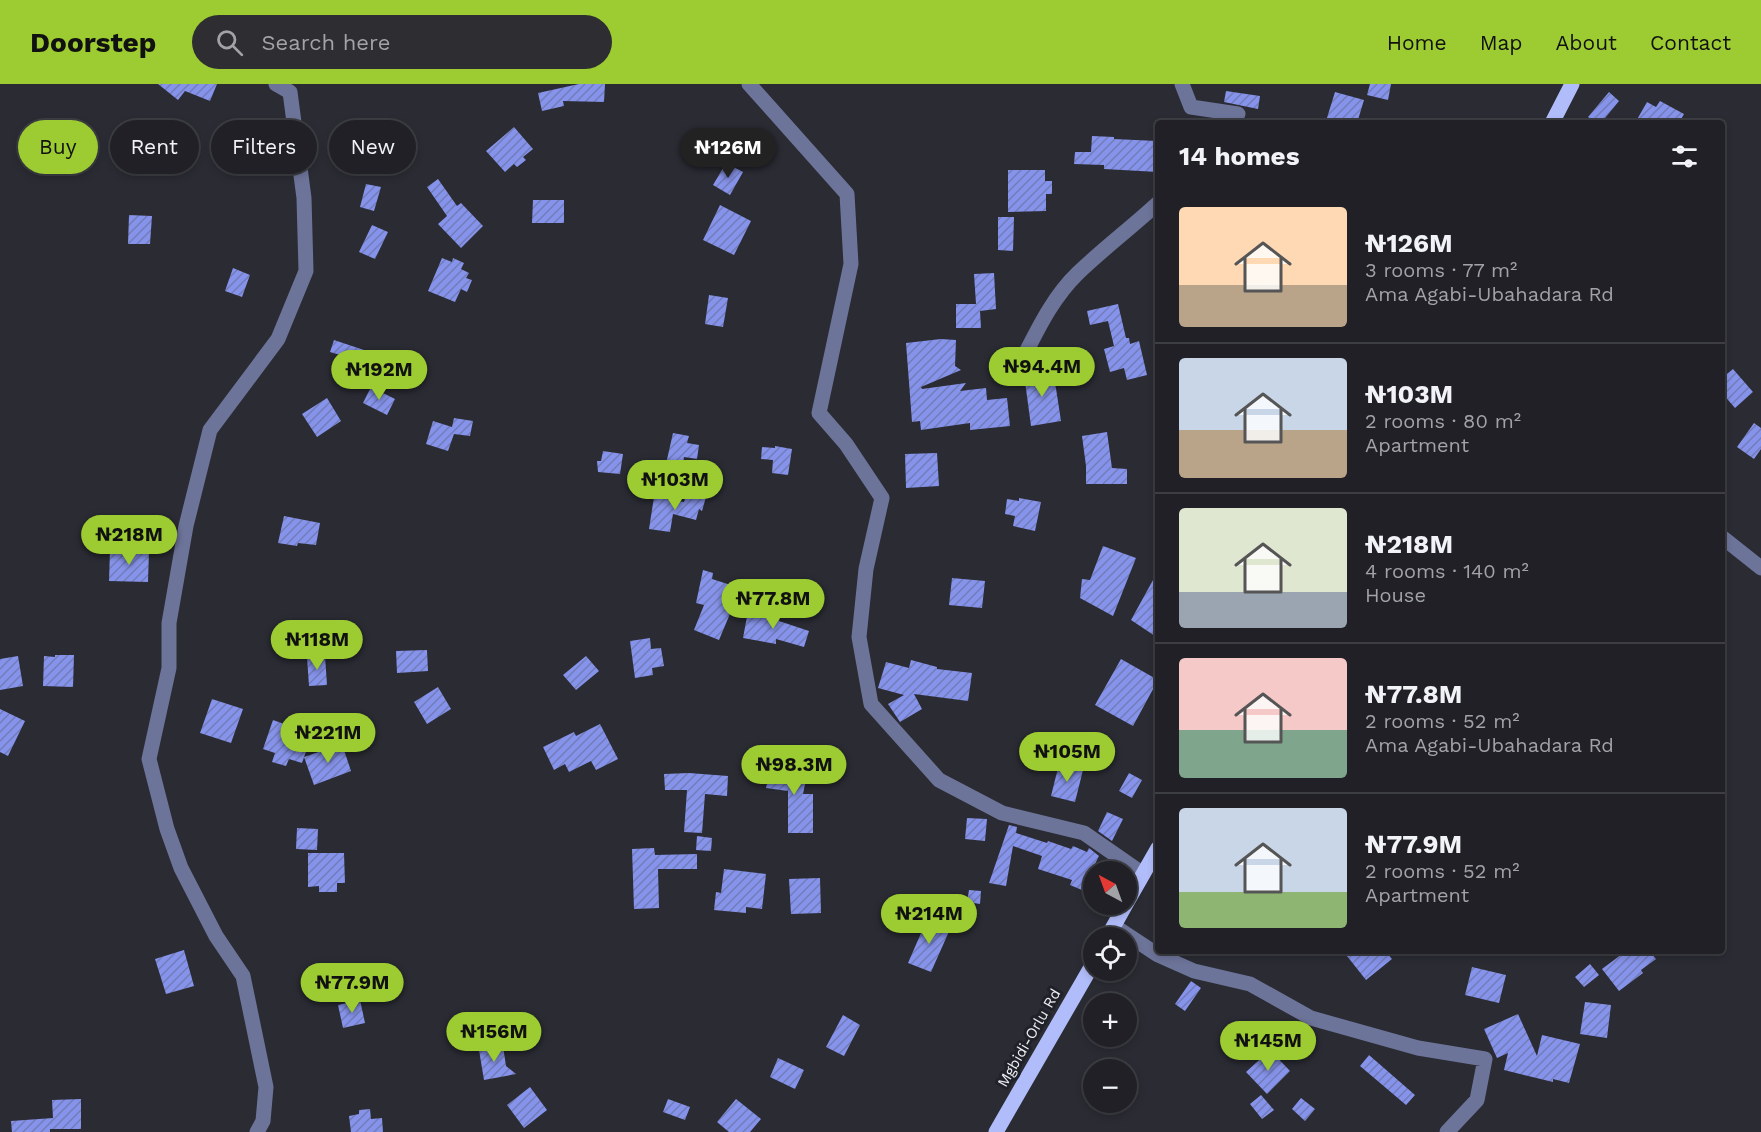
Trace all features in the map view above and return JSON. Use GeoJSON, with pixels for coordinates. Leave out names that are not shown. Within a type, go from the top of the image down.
{"type":"FeatureCollection","features":[{"type":"Feature","properties":{"kind":"main road"},"geometry":{"type":"LineString","coordinates":[[1554,120],[1572,84]]}},
{"type":"Feature","properties":{"kind":"main road"},"geometry":{"type":"LineString","coordinates":[[1137,885],[1155,853]]}},
{"type":"Feature","properties":{"kind":"main road","name":"Mgbidi-Orlu Rd"},"geometry":{"type":"LineString","coordinates":[[996,1132],[1083,981]]}},
{"type":"Feature","properties":{"kind":"street"},"geometry":{"type":"LineString","coordinates":[[257,1132],[263,1121],[266,1087],[243,976],[216,936],[181,868],[167,829],[148,759],[169,668],[169,623],[186,526],[210,430],[278,339],[306,271],[304,198],[290,92],[276,84]]}},
{"type":"Feature","properties":{"kind":"street"},"geometry":{"type":"LineString","coordinates":[[749,84],[847,194],[851,264],[819,413],[846,444],[882,498],[866,570],[859,637],[871,704],[939,780],[1002,813],[1084,833],[1143,874]]}},
{"type":"Feature","properties":{"kind":"street"},"geometry":{"type":"LineString","coordinates":[[1182,84],[1191,107],[1238,114],[1233,120]]}},
{"type":"Feature","properties":{"kind":"street"},"geometry":{"type":"LineString","coordinates":[[1021,363],[1042,321],[1058,296],[1077,274],[1155,206]]}},
{"type":"Feature","properties":{"kind":"street"},"geometry":{"type":"LineString","coordinates":[[1725,539],[1761,568]]}},
{"type":"Feature","properties":{"kind":"street"},"geometry":{"type":"LineString","coordinates":[[1137,945],[1194,970],[1250,984],[1311,1018],[1418,1048],[1485,1059],[1478,1100],[1448,1132]]}},
{"type":"Feature","properties":{"kind":"building"},"geometry":{"type":"Polygon","coordinates":[[[158,84],[217,84],[210,101],[185,91],[178,100],[158,84]]]}},
{"type":"Feature","properties":{"kind":"building"},"geometry":{"type":"Polygon","coordinates":[[[579,84],[605,84],[604,102],[563,101],[564,106],[542,111],[538,93],[579,84]]]}},
{"type":"Feature","properties":{"kind":"building"},"geometry":{"type":"Polygon","coordinates":[[[1370,84],[1391,84],[1388,100],[1367,95],[1370,84]]]}},
{"type":"Feature","properties":{"kind":"building"},"geometry":{"type":"Polygon","coordinates":[[[1226,91],[1260,96],[1258,109],[1224,102],[1226,91]]]}},
{"type":"Feature","properties":{"kind":"building"},"geometry":{"type":"Polygon","coordinates":[[[1335,92],[1364,100],[1358,120],[1326,120],[1335,92]]]}},
{"type":"Feature","properties":{"kind":"building"},"geometry":{"type":"Polygon","coordinates":[[[1609,92],[1619,101],[1603,120],[1592,120],[1588,117],[1609,92]]]}},
{"type":"Feature","properties":{"kind":"building"},"geometry":{"type":"Polygon","coordinates":[[[1660,101],[1684,114],[1681,120],[1637,120],[1647,102],[1656,107],[1660,101]]]}},
{"type":"Feature","properties":{"kind":"building"},"geometry":{"type":"Polygon","coordinates":[[[514,127],[533,149],[523,157],[526,160],[517,167],[514,164],[505,172],[486,151],[514,127]]]}},
{"type":"Feature","properties":{"kind":"building"},"geometry":{"type":"Polygon","coordinates":[[[1092,136],[1155,141],[1155,172],[1104,169],[1104,165],[1074,164],[1075,152],[1091,152],[1092,136]]]}},
{"type":"Feature","properties":{"kind":"building"},"geometry":{"type":"Polygon","coordinates":[[[726,163],[743,172],[730,195],[713,185],[726,163]]]}},
{"type":"Feature","properties":{"kind":"building"},"geometry":{"type":"Polygon","coordinates":[[[1008,170],[1045,170],[1045,181],[1052,181],[1052,194],[1046,194],[1046,211],[1008,212],[1008,170]]]}},
{"type":"Feature","properties":{"kind":"building"},"geometry":{"type":"Polygon","coordinates":[[[438,179],[457,206],[461,203],[483,226],[461,248],[438,224],[447,216],[427,187],[438,179]]]}},
{"type":"Feature","properties":{"kind":"building"},"geometry":{"type":"Polygon","coordinates":[[[366,184],[381,187],[374,211],[360,207],[366,184]]]}},
{"type":"Feature","properties":{"kind":"building"},"geometry":{"type":"Polygon","coordinates":[[[533,200],[564,200],[564,223],[532,223],[533,200]]]}},
{"type":"Feature","properties":{"kind":"building"},"geometry":{"type":"Polygon","coordinates":[[[720,205],[751,221],[734,255],[703,240],[720,205]]]}},
{"type":"Feature","properties":{"kind":"building"},"geometry":{"type":"Polygon","coordinates":[[[129,215],[152,216],[150,244],[128,244],[129,215]]]}},
{"type":"Feature","properties":{"kind":"building"},"geometry":{"type":"Polygon","coordinates":[[[998,217],[1014,217],[1013,251],[998,250],[998,217]]]}},
{"type":"Feature","properties":{"kind":"building"},"geometry":{"type":"Polygon","coordinates":[[[372,225],[388,232],[375,259],[359,252],[372,225]]]}},
{"type":"Feature","properties":{"kind":"building"},"geometry":{"type":"Polygon","coordinates":[[[442,258],[452,262],[453,258],[464,263],[461,269],[469,273],[466,278],[472,280],[467,292],[461,289],[455,302],[428,291],[442,258]]]}},
{"type":"Feature","properties":{"kind":"building"},"geometry":{"type":"Polygon","coordinates":[[[233,268],[250,275],[242,297],[225,291],[233,268]]]}},
{"type":"Feature","properties":{"kind":"building"},"geometry":{"type":"Polygon","coordinates":[[[994,273],[996,309],[980,311],[981,328],[956,328],[956,304],[976,304],[974,274],[994,273]]]}},
{"type":"Feature","properties":{"kind":"building"},"geometry":{"type":"Polygon","coordinates":[[[709,295],[728,298],[723,327],[705,324],[709,295]]]}},
{"type":"Feature","properties":{"kind":"building"},"geometry":{"type":"Polygon","coordinates":[[[1118,304],[1126,338],[1129,338],[1130,344],[1139,341],[1147,375],[1127,380],[1124,368],[1110,372],[1104,349],[1114,346],[1108,321],[1090,325],[1087,311],[1118,304]]]}},
{"type":"Feature","properties":{"kind":"building"},"geometry":{"type":"Polygon","coordinates":[[[941,339],[956,340],[955,366],[961,370],[921,387],[922,389],[966,383],[960,391],[986,388],[987,400],[1007,398],[1010,426],[970,430],[970,423],[921,430],[920,421],[912,422],[906,343],[941,339]]]}},
{"type":"Feature","properties":{"kind":"building"},"geometry":{"type":"Polygon","coordinates":[[[334,340],[367,351],[362,365],[330,352],[334,340]]]}},
{"type":"Feature","properties":{"kind":"building"},"geometry":{"type":"Polygon","coordinates":[[[1053,369],[1061,421],[1031,426],[1024,374],[1053,369]]]}},
{"type":"Feature","properties":{"kind":"building"},"geometry":{"type":"Polygon","coordinates":[[[1733,369],[1753,392],[1735,408],[1725,396],[1725,376],[1733,369]]]}},
{"type":"Feature","properties":{"kind":"building"},"geometry":{"type":"Polygon","coordinates":[[[371,387],[395,399],[387,415],[363,403],[371,387]]]}},
{"type":"Feature","properties":{"kind":"building"},"geometry":{"type":"Polygon","coordinates":[[[327,398],[341,421],[317,437],[302,414],[327,398]]]}},
{"type":"Feature","properties":{"kind":"building"},"geometry":{"type":"Polygon","coordinates":[[[454,418],[473,421],[470,436],[454,434],[448,451],[426,444],[433,421],[452,427],[454,418]]]}},
{"type":"Feature","properties":{"kind":"building"},"geometry":{"type":"Polygon","coordinates":[[[1754,423],[1761,428],[1761,449],[1754,459],[1737,447],[1754,423]]]}},
{"type":"Feature","properties":{"kind":"building"},"geometry":{"type":"Polygon","coordinates":[[[1107,432],[1112,468],[1127,469],[1127,484],[1086,484],[1082,436],[1107,432]]]}},
{"type":"Feature","properties":{"kind":"building"},"geometry":{"type":"Polygon","coordinates":[[[673,433],[689,436],[687,443],[699,445],[697,459],[684,457],[681,479],[657,477],[658,464],[666,464],[673,433]]]}},
{"type":"Feature","properties":{"kind":"building"},"geometry":{"type":"Polygon","coordinates":[[[775,446],[792,449],[788,475],[772,473],[773,460],[761,459],[762,447],[775,448],[775,446]]]}},
{"type":"Feature","properties":{"kind":"building"},"geometry":{"type":"Polygon","coordinates":[[[603,451],[623,454],[620,474],[598,472],[597,461],[601,461],[603,451]]]}},
{"type":"Feature","properties":{"kind":"building"},"geometry":{"type":"Polygon","coordinates":[[[937,453],[939,486],[906,488],[905,454],[937,453]]]}},
{"type":"Feature","properties":{"kind":"building"},"geometry":{"type":"Polygon","coordinates":[[[687,492],[706,497],[702,511],[699,509],[696,520],[673,514],[670,532],[649,529],[654,497],[684,502],[687,492]]]}},
{"type":"Feature","properties":{"kind":"building"},"geometry":{"type":"Polygon","coordinates":[[[1019,498],[1041,502],[1035,531],[1013,526],[1015,516],[1005,514],[1007,499],[1019,501],[1019,498]]]}},
{"type":"Feature","properties":{"kind":"building"},"geometry":{"type":"Polygon","coordinates":[[[284,516],[320,523],[316,545],[298,543],[297,546],[278,543],[284,516]]]}},
{"type":"Feature","properties":{"kind":"building"},"geometry":{"type":"Polygon","coordinates":[[[1103,546],[1136,558],[1113,616],[1080,598],[1082,579],[1090,580],[1103,546]]]}},
{"type":"Feature","properties":{"kind":"building"},"geometry":{"type":"Polygon","coordinates":[[[110,550],[149,551],[148,582],[109,581],[110,550]]]}},
{"type":"Feature","properties":{"kind":"building"},"geometry":{"type":"Polygon","coordinates":[[[703,570],[713,573],[712,579],[737,587],[730,608],[732,609],[719,640],[694,630],[704,605],[696,603],[703,570]]]}},
{"type":"Feature","properties":{"kind":"building"},"geometry":{"type":"Polygon","coordinates":[[[1155,576],[1155,636],[1131,620],[1155,576]]]}},
{"type":"Feature","properties":{"kind":"building"},"geometry":{"type":"Polygon","coordinates":[[[952,578],[985,581],[982,608],[949,605],[952,578]]]}},
{"type":"Feature","properties":{"kind":"building"},"geometry":{"type":"Polygon","coordinates":[[[748,611],[780,616],[779,621],[809,631],[804,647],[776,639],[776,644],[743,638],[748,611]]]}},
{"type":"Feature","properties":{"kind":"building"},"geometry":{"type":"Polygon","coordinates":[[[650,638],[651,649],[661,648],[664,666],[652,668],[653,675],[635,678],[630,641],[650,638]]]}},
{"type":"Feature","properties":{"kind":"building"},"geometry":{"type":"Polygon","coordinates":[[[427,650],[428,671],[397,673],[396,651],[427,650]]]}},
{"type":"Feature","properties":{"kind":"building"},"geometry":{"type":"Polygon","coordinates":[[[55,655],[74,655],[73,687],[43,686],[44,656],[55,657],[55,655]]]}},
{"type":"Feature","properties":{"kind":"building"},"geometry":{"type":"Polygon","coordinates":[[[18,656],[23,686],[0,690],[0,659],[18,656]]]}},
{"type":"Feature","properties":{"kind":"building"},"geometry":{"type":"Polygon","coordinates":[[[325,656],[327,685],[309,686],[307,657],[325,656]]]}},
{"type":"Feature","properties":{"kind":"building"},"geometry":{"type":"Polygon","coordinates":[[[586,656],[599,671],[576,690],[563,675],[586,656]]]}},
{"type":"Feature","properties":{"kind":"building"},"geometry":{"type":"Polygon","coordinates":[[[1121,659],[1155,678],[1155,686],[1133,726],[1095,705],[1121,659]]]}},
{"type":"Feature","properties":{"kind":"building"},"geometry":{"type":"Polygon","coordinates":[[[911,660],[937,667],[937,669],[972,673],[968,701],[914,694],[922,709],[900,722],[888,704],[904,695],[878,688],[886,662],[909,668],[911,660]]]}},
{"type":"Feature","properties":{"kind":"building"},"geometry":{"type":"Polygon","coordinates":[[[438,687],[451,709],[427,724],[414,702],[438,687]]]}},
{"type":"Feature","properties":{"kind":"building"},"geometry":{"type":"Polygon","coordinates":[[[212,699],[243,709],[231,743],[200,733],[212,699]]]}},
{"type":"Feature","properties":{"kind":"building"},"geometry":{"type":"Polygon","coordinates":[[[0,709],[25,721],[8,756],[0,752],[0,709]]]}},
{"type":"Feature","properties":{"kind":"building"},"geometry":{"type":"Polygon","coordinates":[[[273,720],[312,734],[302,763],[289,759],[286,766],[272,762],[275,753],[263,749],[273,720]]]}},
{"type":"Feature","properties":{"kind":"building"},"geometry":{"type":"Polygon","coordinates":[[[600,724],[618,759],[596,770],[591,761],[569,772],[565,764],[554,770],[543,747],[574,732],[576,736],[600,724]]]}},
{"type":"Feature","properties":{"kind":"building"},"geometry":{"type":"Polygon","coordinates":[[[342,744],[351,771],[314,785],[304,757],[342,744]]]}},
{"type":"Feature","properties":{"kind":"building"},"geometry":{"type":"Polygon","coordinates":[[[771,763],[808,769],[803,794],[813,794],[813,833],[788,833],[788,791],[766,788],[771,763]]]}},
{"type":"Feature","properties":{"kind":"building"},"geometry":{"type":"Polygon","coordinates":[[[1059,764],[1083,770],[1075,802],[1051,796],[1059,764]]]}},
{"type":"Feature","properties":{"kind":"building"},"geometry":{"type":"Polygon","coordinates":[[[1129,773],[1142,780],[1132,798],[1119,791],[1129,773]]]}},
{"type":"Feature","properties":{"kind":"building"},"geometry":{"type":"Polygon","coordinates":[[[664,774],[728,776],[727,796],[705,794],[702,833],[684,832],[687,790],[665,790],[664,774]]]}},
{"type":"Feature","properties":{"kind":"building"},"geometry":{"type":"Polygon","coordinates":[[[1107,812],[1123,819],[1112,841],[1098,831],[1107,812]]]}},
{"type":"Feature","properties":{"kind":"building"},"geometry":{"type":"Polygon","coordinates":[[[967,818],[987,819],[985,841],[965,839],[967,818]]]}},
{"type":"Feature","properties":{"kind":"building"},"geometry":{"type":"Polygon","coordinates":[[[1009,825],[1017,827],[1016,833],[1071,849],[1073,846],[1087,852],[1089,848],[1099,856],[1096,861],[1083,861],[1082,890],[1070,885],[1072,880],[1038,869],[1042,856],[1013,846],[1006,886],[989,883],[1009,825]]]}},
{"type":"Feature","properties":{"kind":"building"},"geometry":{"type":"Polygon","coordinates":[[[297,828],[318,829],[317,850],[296,849],[297,828]]]}},
{"type":"Feature","properties":{"kind":"building"},"geometry":{"type":"Polygon","coordinates":[[[697,836],[712,838],[711,851],[696,850],[697,836]]]}},
{"type":"Feature","properties":{"kind":"building"},"geometry":{"type":"Polygon","coordinates":[[[654,848],[655,855],[697,854],[697,869],[658,869],[659,908],[634,909],[632,849],[654,848]]]}},
{"type":"Feature","properties":{"kind":"building"},"geometry":{"type":"Polygon","coordinates":[[[308,853],[344,853],[345,883],[337,883],[337,892],[319,892],[319,886],[308,887],[308,853]]]}},
{"type":"Feature","properties":{"kind":"building"},"geometry":{"type":"Polygon","coordinates":[[[724,869],[766,874],[762,909],[746,907],[746,913],[714,910],[716,892],[721,893],[724,869]]]}},
{"type":"Feature","properties":{"kind":"building"},"geometry":{"type":"Polygon","coordinates":[[[820,878],[821,913],[791,914],[789,879],[820,878]]]}},
{"type":"Feature","properties":{"kind":"building"},"geometry":{"type":"Polygon","coordinates":[[[969,890],[981,891],[980,904],[967,902],[969,890]]]}},
{"type":"Feature","properties":{"kind":"building"},"geometry":{"type":"Polygon","coordinates":[[[928,917],[951,927],[931,972],[908,963],[928,917]]]}},
{"type":"Feature","properties":{"kind":"building"},"geometry":{"type":"Polygon","coordinates":[[[184,950],[194,986],[166,994],[155,959],[184,950]]]}},
{"type":"Feature","properties":{"kind":"building"},"geometry":{"type":"Polygon","coordinates":[[[1345,954],[1388,954],[1392,959],[1366,980],[1345,954]]]}},
{"type":"Feature","properties":{"kind":"building"},"geometry":{"type":"Polygon","coordinates":[[[1622,954],[1652,954],[1656,959],[1641,970],[1643,973],[1619,991],[1602,969],[1622,954]]]}},
{"type":"Feature","properties":{"kind":"building"},"geometry":{"type":"Polygon","coordinates":[[[1590,964],[1599,975],[1584,987],[1575,977],[1590,964]]]}},
{"type":"Feature","properties":{"kind":"building"},"geometry":{"type":"Polygon","coordinates":[[[1472,967],[1506,975],[1499,1003],[1465,995],[1472,967]]]}},
{"type":"Feature","properties":{"kind":"building"},"geometry":{"type":"Polygon","coordinates":[[[1191,981],[1201,988],[1185,1011],[1175,1004],[1191,981]]]}},
{"type":"Feature","properties":{"kind":"building"},"geometry":{"type":"Polygon","coordinates":[[[360,1000],[365,1023],[343,1028],[338,1005],[360,1000]]]}},
{"type":"Feature","properties":{"kind":"building"},"geometry":{"type":"Polygon","coordinates":[[[1585,1002],[1611,1005],[1607,1038],[1580,1034],[1585,1002]]]}},
{"type":"Feature","properties":{"kind":"building"},"geometry":{"type":"Polygon","coordinates":[[[1518,1014],[1537,1056],[1542,1035],[1580,1044],[1569,1083],[1553,1079],[1553,1082],[1504,1070],[1508,1053],[1497,1058],[1484,1029],[1518,1014]]]}},
{"type":"Feature","properties":{"kind":"building"},"geometry":{"type":"Polygon","coordinates":[[[843,1015],[860,1025],[844,1056],[826,1047],[843,1015]]]}},
{"type":"Feature","properties":{"kind":"building"},"geometry":{"type":"Polygon","coordinates":[[[503,1046],[506,1066],[516,1074],[484,1080],[479,1050],[503,1046]]]}},
{"type":"Feature","properties":{"kind":"building"},"geometry":{"type":"Polygon","coordinates":[[[1270,1050],[1290,1071],[1267,1094],[1246,1072],[1270,1050]]]}},
{"type":"Feature","properties":{"kind":"building"},"geometry":{"type":"Polygon","coordinates":[[[1369,1055],[1415,1095],[1406,1105],[1360,1066],[1369,1055]]]}},
{"type":"Feature","properties":{"kind":"building"},"geometry":{"type":"Polygon","coordinates":[[[778,1058],[804,1070],[795,1089],[770,1077],[778,1058]]]}},
{"type":"Feature","properties":{"kind":"building"},"geometry":{"type":"Polygon","coordinates":[[[530,1087],[547,1110],[524,1128],[507,1105],[530,1087]]]}},
{"type":"Feature","properties":{"kind":"building"},"geometry":{"type":"Polygon","coordinates":[[[1261,1095],[1274,1110],[1262,1119],[1250,1104],[1261,1095]]]}},
{"type":"Feature","properties":{"kind":"building"},"geometry":{"type":"Polygon","coordinates":[[[1301,1098],[1315,1109],[1305,1121],[1292,1109],[1301,1098]]]}},
{"type":"Feature","properties":{"kind":"building"},"geometry":{"type":"Polygon","coordinates":[[[81,1099],[81,1129],[12,1132],[11,1121],[53,1118],[52,1100],[81,1099]]]}},
{"type":"Feature","properties":{"kind":"building"},"geometry":{"type":"Polygon","coordinates":[[[668,1099],[690,1107],[685,1120],[663,1112],[668,1099]]]}},
{"type":"Feature","properties":{"kind":"building"},"geometry":{"type":"Polygon","coordinates":[[[736,1099],[761,1119],[750,1132],[729,1132],[717,1122],[736,1099]]]}},
{"type":"Feature","properties":{"kind":"building"},"geometry":{"type":"Polygon","coordinates":[[[370,1109],[371,1119],[382,1118],[383,1132],[351,1132],[349,1116],[359,1114],[359,1110],[370,1109]]]}}]}
